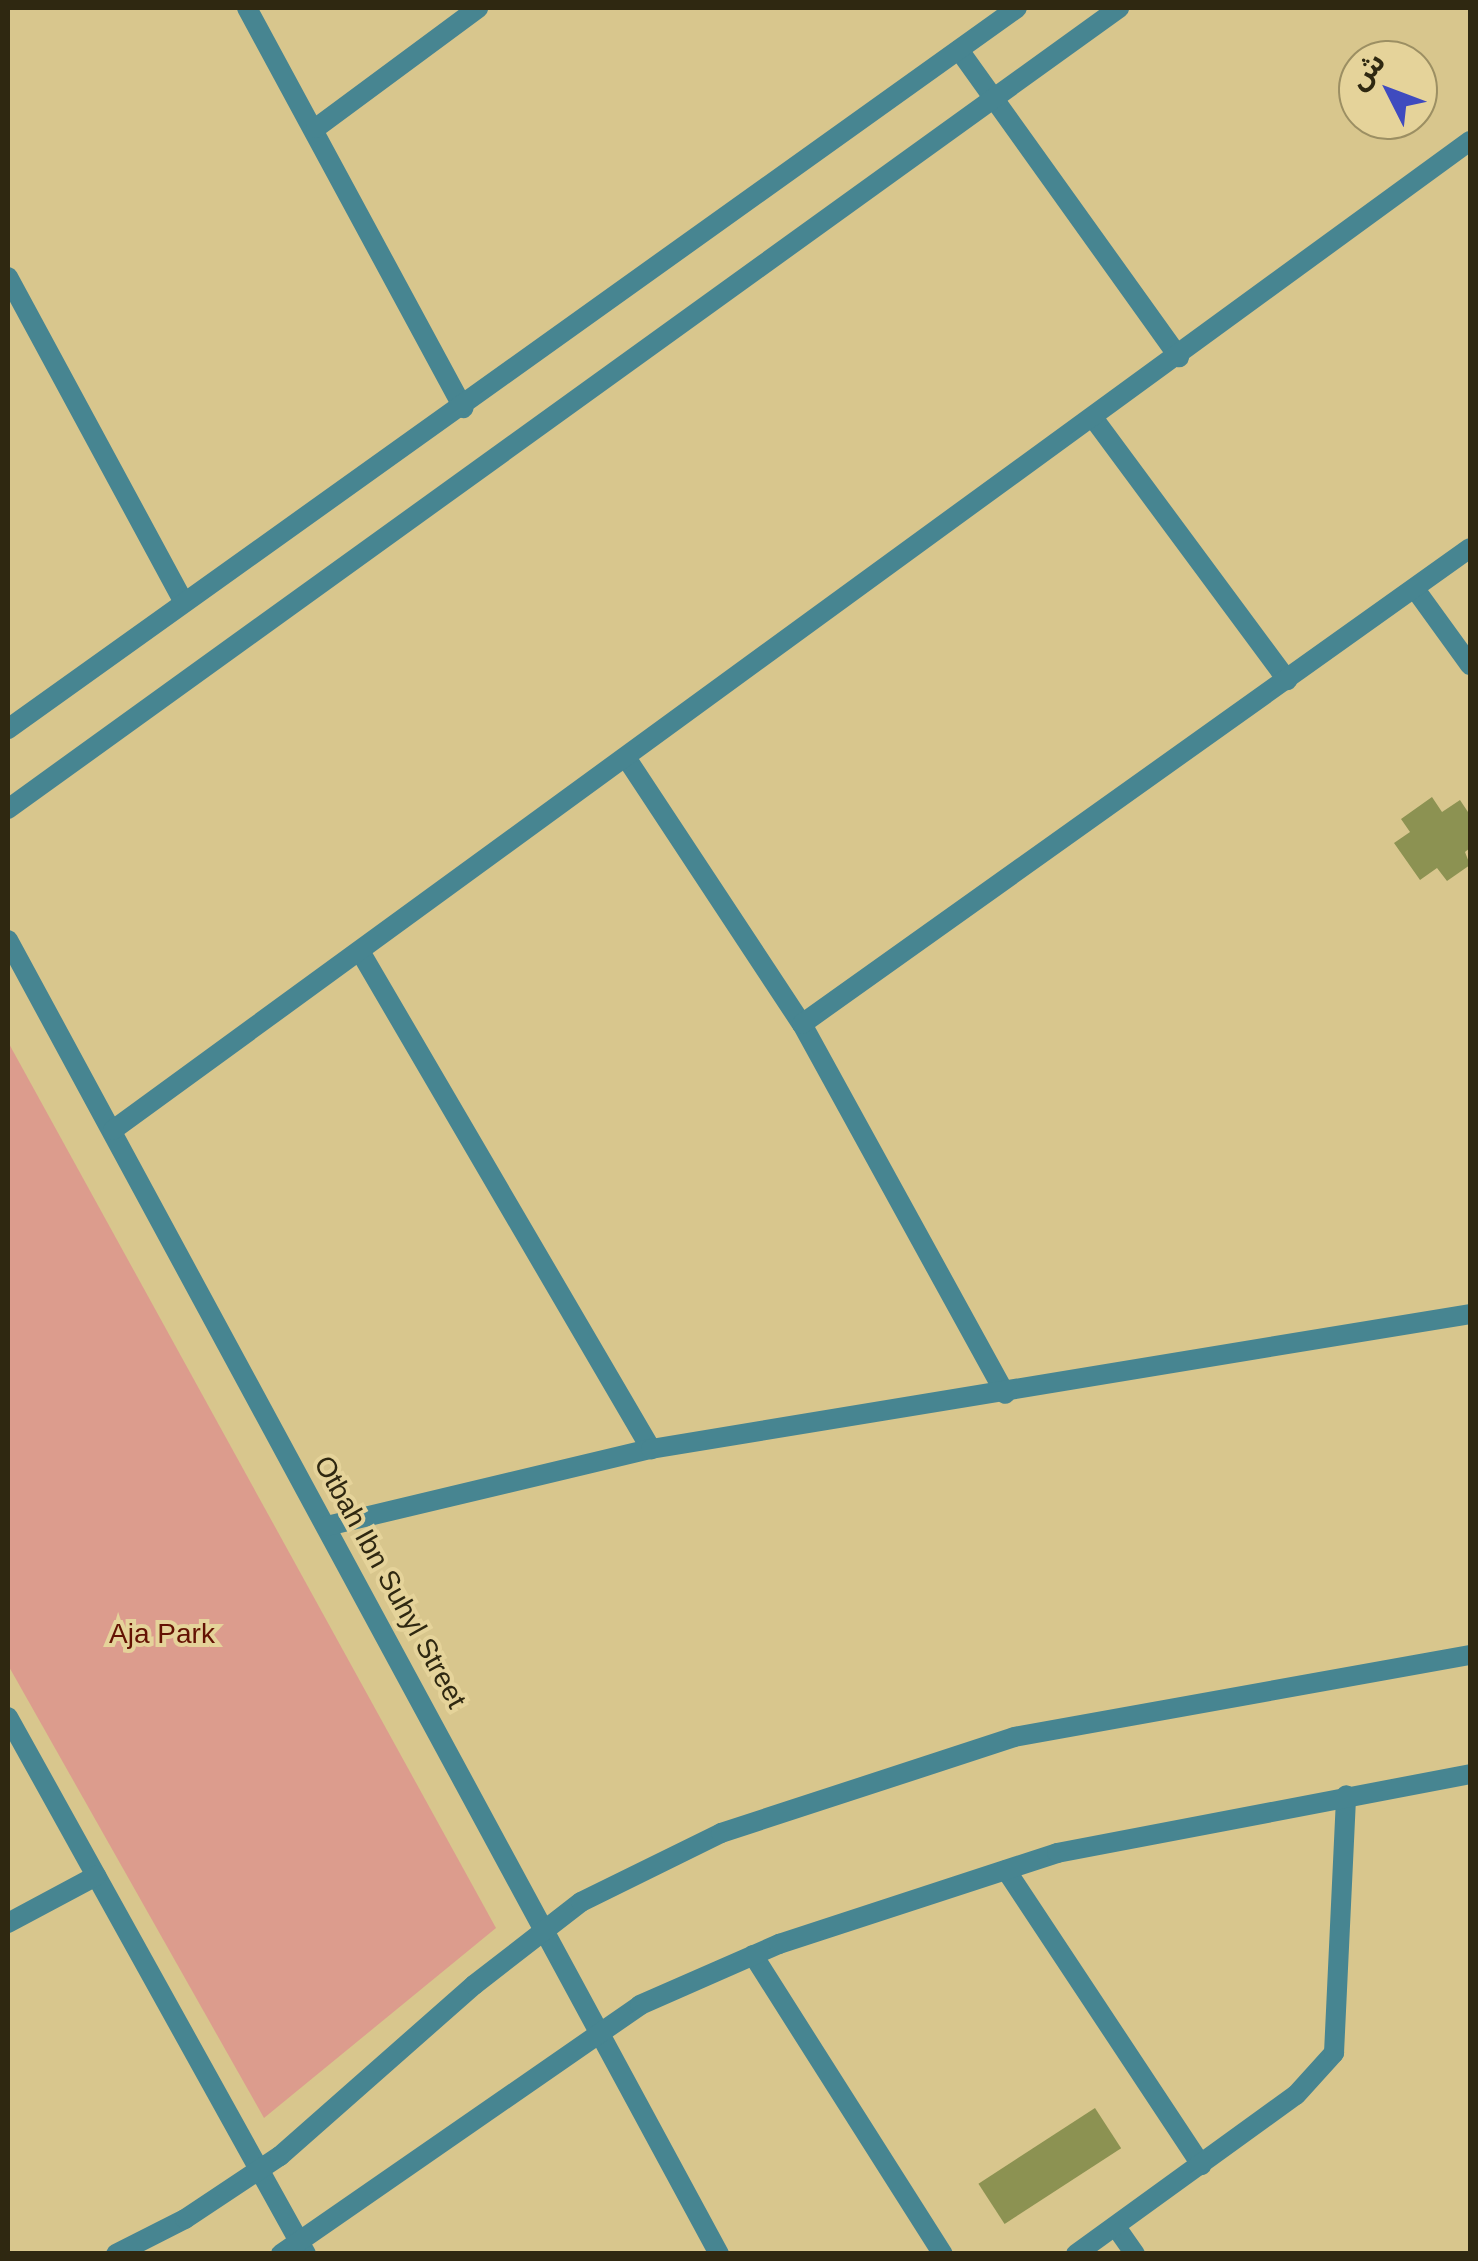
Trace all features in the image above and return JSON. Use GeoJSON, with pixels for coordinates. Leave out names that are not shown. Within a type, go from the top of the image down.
{"type":"FeatureCollection","features":[{"type":"Feature","properties":{"kind":"street"},"geometry":{"type":"LineString","coordinates":[[247,8],[316,128],[463,408]]}},
{"type":"Feature","properties":{"kind":"street"},"geometry":{"type":"LineString","coordinates":[[316,128],[478,8]]}},
{"type":"Feature","properties":{"kind":"street"},"geometry":{"type":"LineString","coordinates":[[8,729],[182,599],[463,408],[1017,8]]}},
{"type":"Feature","properties":{"kind":"street"},"geometry":{"type":"LineString","coordinates":[[8,809],[1119,8]]}},
{"type":"Feature","properties":{"kind":"street"},"geometry":{"type":"LineString","coordinates":[[959,50],[1179,356]]}},
{"type":"Feature","properties":{"kind":"street"},"geometry":{"type":"LineString","coordinates":[[114,1130],[1467,150]]}},
{"type":"Feature","properties":{"kind":"street"},"geometry":{"type":"LineString","coordinates":[[8,277],[182,599]]}},
{"type":"Feature","properties":{"kind":"street"},"geometry":{"type":"LineString","coordinates":[[1094,419],[1287,680]]}},
{"type":"Feature","properties":{"kind":"street"},"geometry":{"type":"LineString","coordinates":[[802,1024],[1470,548]]}},
{"type":"Feature","properties":{"kind":"street"},"geometry":{"type":"LineString","coordinates":[[1414,589],[1470,665]]}},
{"type":"Feature","properties":{"kind":"street"},"geometry":{"type":"LineString","coordinates":[[627,759],[802,1024],[1005,1394]]}},
{"type":"Feature","properties":{"kind":"street","name":"Otbah Ibn Suhyl Street"},"geometry":{"type":"LineString","coordinates":[[8,940],[547,1928],[719,2254]]}},
{"type":"Feature","properties":{"kind":"street"},"geometry":{"type":"LineString","coordinates":[[361,954],[651,1449]]}},
{"type":"Feature","properties":{"kind":"street"},"geometry":{"type":"LineString","coordinates":[[327,1526],[651,1449],[1005,1394],[1470,1314]]}},
{"type":"Feature","properties":{"kind":"street"},"geometry":{"type":"LineString","coordinates":[[116,2254],[256,2172],[581,1902],[721,1833],[1014,1737],[1470,1656]]}},
{"type":"Feature","properties":{"kind":"street"},"geometry":{"type":"LineString","coordinates":[[8,1716],[295,2250],[601,2030],[640,2005],[754,1955],[1058,1853],[1346,1794],[1470,1774]]}},
{"type":"Feature","properties":{"kind":"street"},"geometry":{"type":"LineString","coordinates":[[1076,2254],[1296,2095],[1334,2052],[1346,1794]]}},
{"type":"Feature","properties":{"kind":"street"},"geometry":{"type":"LineString","coordinates":[[1006,1870],[1202,2165]]}},
{"type":"Feature","properties":{"kind":"street"},"geometry":{"type":"LineString","coordinates":[[8,1923],[96,1876]]}},
{"type":"Feature","properties":{"kind":"street"},"geometry":{"type":"LineString","coordinates":[[754,1955],[943,2254]]}},
{"type":"Feature","properties":{"kind":"street"},"geometry":{"type":"LineString","coordinates":[[1116,2227],[1135,2254]]}},
{"type":"Feature","properties":{"kind":"green space","name":"Aja Park"},"geometry":{"type":"Polygon","coordinates":[[[8,1042],[496,1928],[264,2118],[8,1665],[8,1042]]]}},
{"type":"Feature","properties":{"kind":"building"},"geometry":{"type":"Polygon","coordinates":[[[1432,797],[1442,812],[1460,800],[1470,815],[1470,848],[1465,852],[1470,865],[1447,881],[1437,868],[1420,880],[1394,843],[1410,832],[1401,819],[1432,797]]]}},
{"type":"Feature","properties":{"kind":"building"},"geometry":{"type":"Polygon","coordinates":[[[1095,2108],[1121,2148],[1005,2224],[978,2184],[1095,2108]]]}}]}
